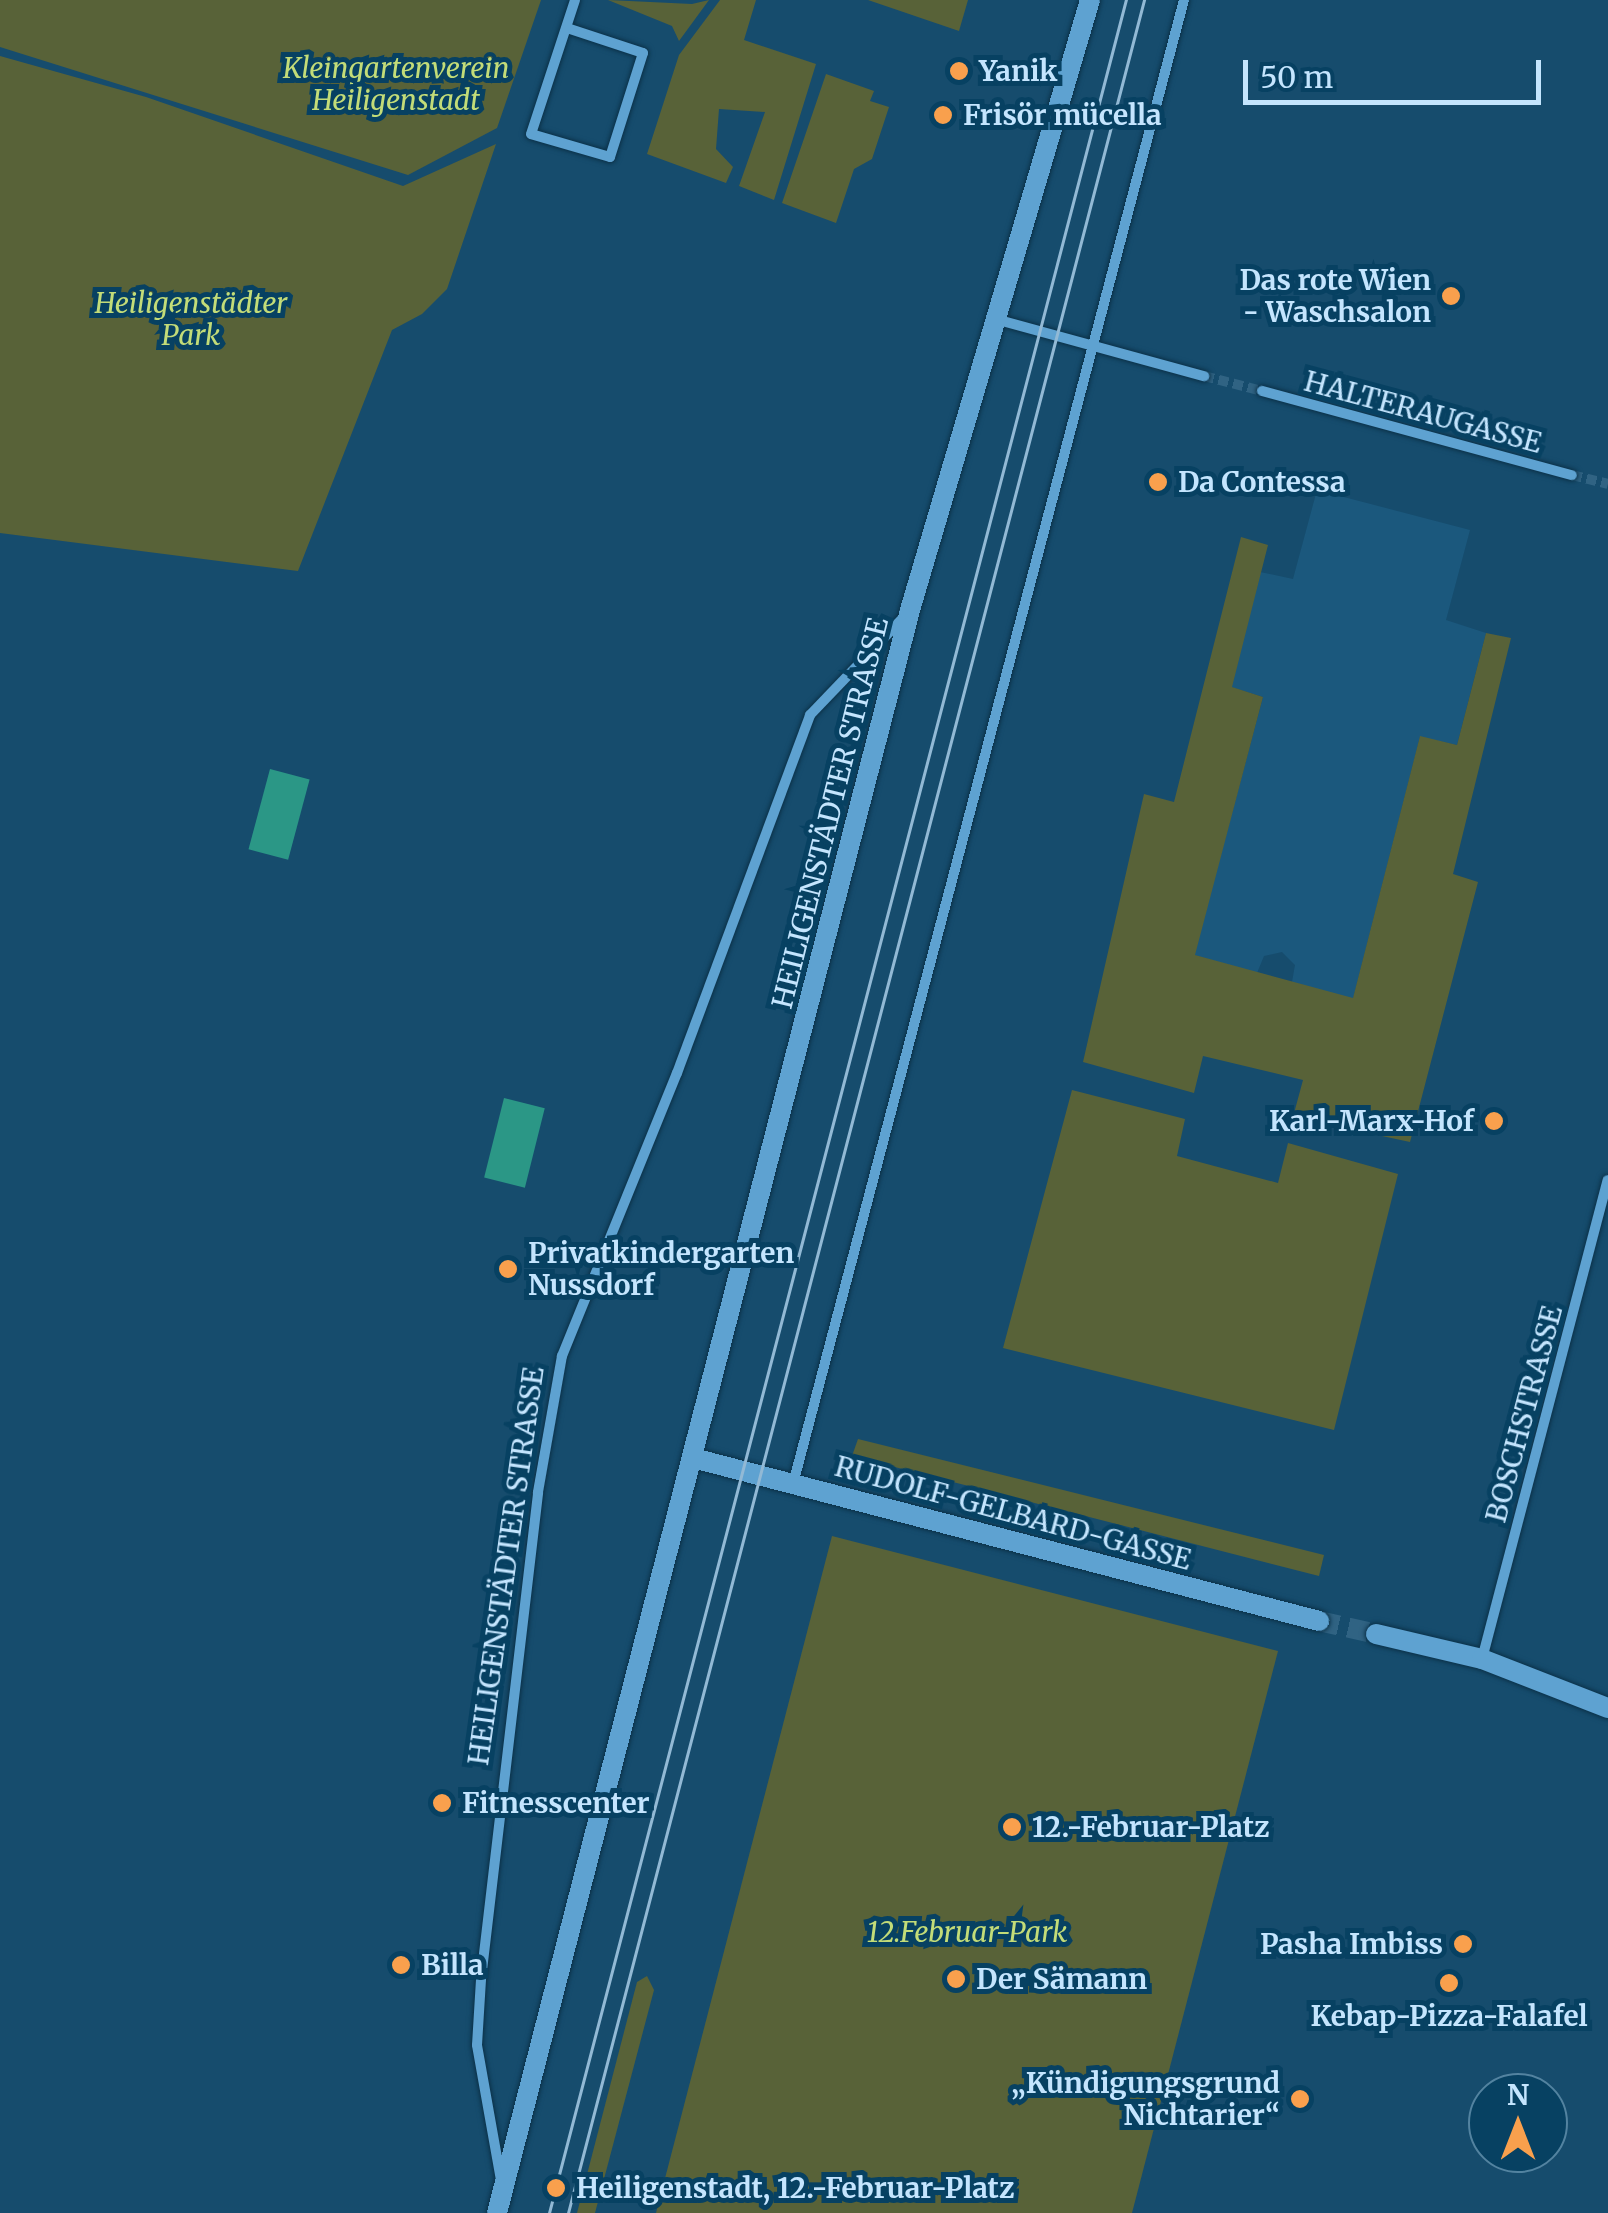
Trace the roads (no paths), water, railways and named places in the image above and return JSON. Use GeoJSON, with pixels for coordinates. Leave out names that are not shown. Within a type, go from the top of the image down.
{"type":"FeatureCollection","features":[{"type":"Feature","properties":{"kind":"main road","name":"HEILIGENSTÄDTER STRASSE"},"geometry":{"type":"LineString","coordinates":[[498,2213],[910,610],[1090,0]]}},
{"type":"Feature","properties":{"kind":"main road","name":"RUDOLF-GELBARD-GASSE"},"geometry":{"type":"LineString","coordinates":[[693,1458],[1319,1621]]}},
{"type":"Feature","properties":{"kind":"main road"},"geometry":{"type":"LineString","coordinates":[[1376,1634],[1482,1659],[1608,1708]]}},
{"type":"Feature","properties":{"kind":"street"},"geometry":{"type":"LineString","coordinates":[[567,28],[644,52],[610,158],[531,134],[576,0]]}},
{"type":"Feature","properties":{"kind":"street"},"geometry":{"type":"LineString","coordinates":[[793,1484],[1184,0]]}},
{"type":"Feature","properties":{"kind":"street"},"geometry":{"type":"LineString","coordinates":[[994,318],[1204,376]]}},
{"type":"Feature","properties":{"kind":"street","name":"HALTERAUGASSE"},"geometry":{"type":"LineString","coordinates":[[1262,391],[1572,475]]}},
{"type":"Feature","properties":{"kind":"street","name":"HEILIGENSTÄDTER STRASSE"},"geometry":{"type":"LineString","coordinates":[[502,2192],[477,2045],[481,1979],[538,1492],[562,1356],[677,1074],[810,715],[910,610]]}},
{"type":"Feature","properties":{"kind":"street","name":"BOSCHSTRASSE"},"geometry":{"type":"LineString","coordinates":[[1482,1659],[1608,1180]]}},
{"type":"Feature","properties":{"kind":"tunnel"},"geometry":{"type":"LineString","coordinates":[[1204,376],[1262,391]]}},
{"type":"Feature","properties":{"kind":"tunnel"},"geometry":{"type":"LineString","coordinates":[[1572,475],[1608,484]]}},
{"type":"Feature","properties":{"kind":"tunnel"},"geometry":{"type":"LineString","coordinates":[[1319,1621],[1376,1634]]}},
{"type":"Feature","properties":{"kind":"tram line"},"geometry":{"type":"LineString","coordinates":[[549,2213],[1126,0]]}},
{"type":"Feature","properties":{"kind":"tram line"},"geometry":{"type":"LineString","coordinates":[[568,2213],[1144,0]]}},
{"type":"Feature","properties":{"kind":"place","name":"Yanik"},"geometry":{"type":"Point","coordinates":[959,71]}},
{"type":"Feature","properties":{"kind":"place","name":"Frisör mücella"},"geometry":{"type":"Point","coordinates":[943,115]}},
{"type":"Feature","properties":{"kind":"place","name":"Das rote Wien - Waschsalon"},"geometry":{"type":"Point","coordinates":[1451,296]}},
{"type":"Feature","properties":{"kind":"place","name":"Da Contessa"},"geometry":{"type":"Point","coordinates":[1158,482]}},
{"type":"Feature","properties":{"kind":"place","name":"Karl-Marx-Hof"},"geometry":{"type":"Point","coordinates":[1494,1121]}},
{"type":"Feature","properties":{"kind":"place","name":"Privatkindergarten Nussdorf"},"geometry":{"type":"Point","coordinates":[508,1269]}},
{"type":"Feature","properties":{"kind":"place","name":"Fitnesscenter"},"geometry":{"type":"Point","coordinates":[442,1803]}},
{"type":"Feature","properties":{"kind":"place","name":"12.-Februar-Platz"},"geometry":{"type":"Point","coordinates":[1012,1827]}},
{"type":"Feature","properties":{"kind":"place","name":"Pasha Imbiss"},"geometry":{"type":"Point","coordinates":[1463,1944]}},
{"type":"Feature","properties":{"kind":"place","name":"Billa"},"geometry":{"type":"Point","coordinates":[401,1965]}},
{"type":"Feature","properties":{"kind":"place","name":"Der Sämann"},"geometry":{"type":"Point","coordinates":[956,1979]}},
{"type":"Feature","properties":{"kind":"place","name":"Kebap-Pizza-Falafel"},"geometry":{"type":"Point","coordinates":[1449,1983]}},
{"type":"Feature","properties":{"kind":"place","name":"„Kündigungsgrund Nichtarier“"},"geometry":{"type":"Point","coordinates":[1300,2099]}},
{"type":"Feature","properties":{"kind":"place","name":"Heiligenstadt, 12.-Februar-Platz"},"geometry":{"type":"Point","coordinates":[556,2188]}},
{"type":"Feature","properties":{"kind":"park label","name":"Kleingartenverein Heiligenstadt"},"geometry":{"type":"Point","coordinates":[396,84]}},
{"type":"Feature","properties":{"kind":"park label","name":"Heiligenstädter Park"},"geometry":{"type":"Point","coordinates":[191,319]}},
{"type":"Feature","properties":{"kind":"park label","name":"12.Februar-Park"},"geometry":{"type":"Point","coordinates":[967,1932]}}]}
